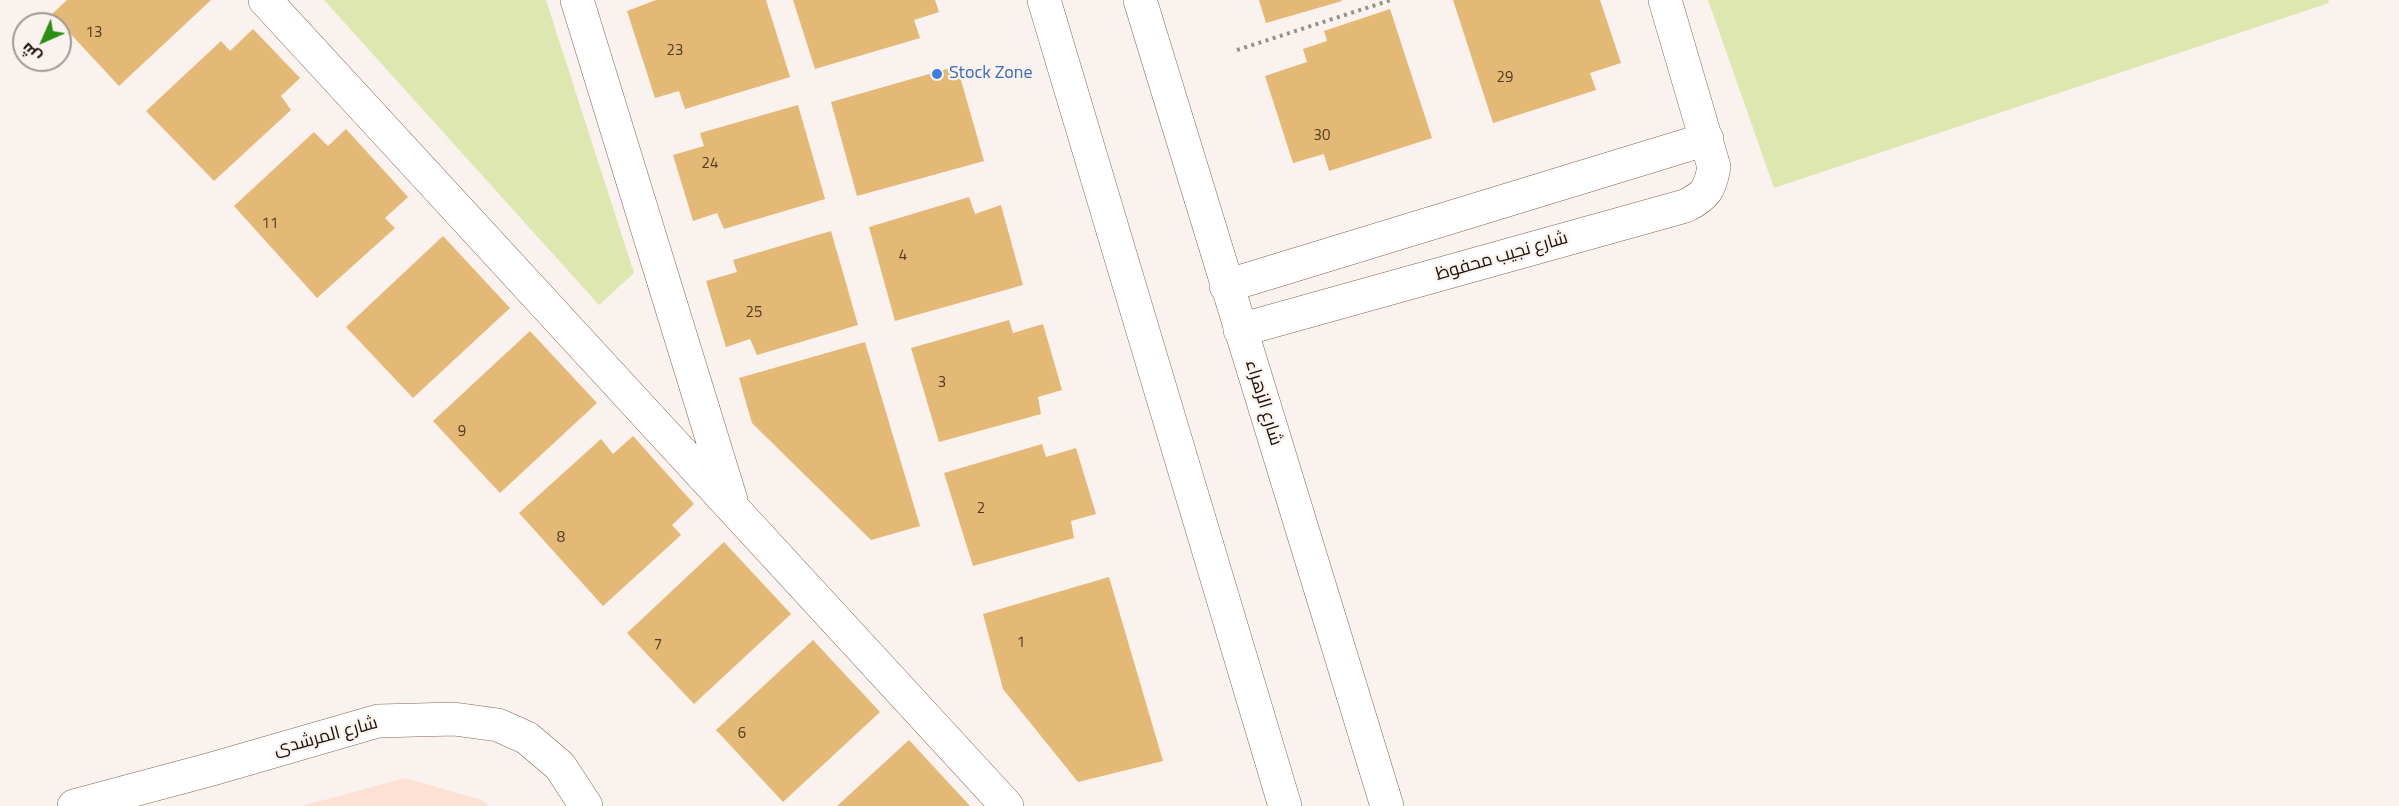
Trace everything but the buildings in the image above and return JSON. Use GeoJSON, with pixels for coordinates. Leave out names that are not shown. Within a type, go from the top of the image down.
{"type":"FeatureCollection","features":[{"type":"Feature","properties":{"kind":"street"},"geometry":{"type":"LineString","coordinates":[[266,0],[1007,806]]}},
{"type":"Feature","properties":{"kind":"street"},"geometry":{"type":"LineString","coordinates":[[577,0],[734,510]]}},
{"type":"Feature","properties":{"kind":"street"},"geometry":{"type":"LineString","coordinates":[[1044,0],[1285,806]]}},
{"type":"Feature","properties":{"kind":"street","name":"شارع الزهراء"},"geometry":{"type":"LineString","coordinates":[[1140,0],[1226,286],[1388,806]]}},
{"type":"Feature","properties":{"kind":"street","name":"شارع نجيب محفوظ"},"geometry":{"type":"LineString","coordinates":[[1240,330],[1685,206],[1701,198],[1711,184],[1714,167],[1665,0]]}},
{"type":"Feature","properties":{"kind":"street"},"geometry":{"type":"LineString","coordinates":[[1226,286],[1707,139]]}},
{"type":"Feature","properties":{"kind":"street","name":"شارع المرشدى"},"geometry":{"type":"LineString","coordinates":[[74,806],[378,721],[454,718],[498,725],[527,738],[560,766],[586,806]]}},
{"type":"Feature","properties":{"kind":"path"},"geometry":{"type":"LineString","coordinates":[[1237,50],[1391,0]]}},
{"type":"Feature","properties":{"kind":"shaded area"},"geometry":{"type":"Polygon","coordinates":[[[405,778],[482,800],[489,806],[302,806],[405,778]]]}},
{"type":"Feature","properties":{"kind":"green space"},"geometry":{"type":"Polygon","coordinates":[[[324,0],[546,0],[634,273],[599,305],[324,0]]]}},
{"type":"Feature","properties":{"kind":"green space"},"geometry":{"type":"Polygon","coordinates":[[[1708,0],[2328,0],[2329,3],[1774,188],[1708,0]]]}},
{"type":"Feature","properties":{"kind":"place","name":"Stock Zone"},"geometry":{"type":"Point","coordinates":[937,74]}}]}
